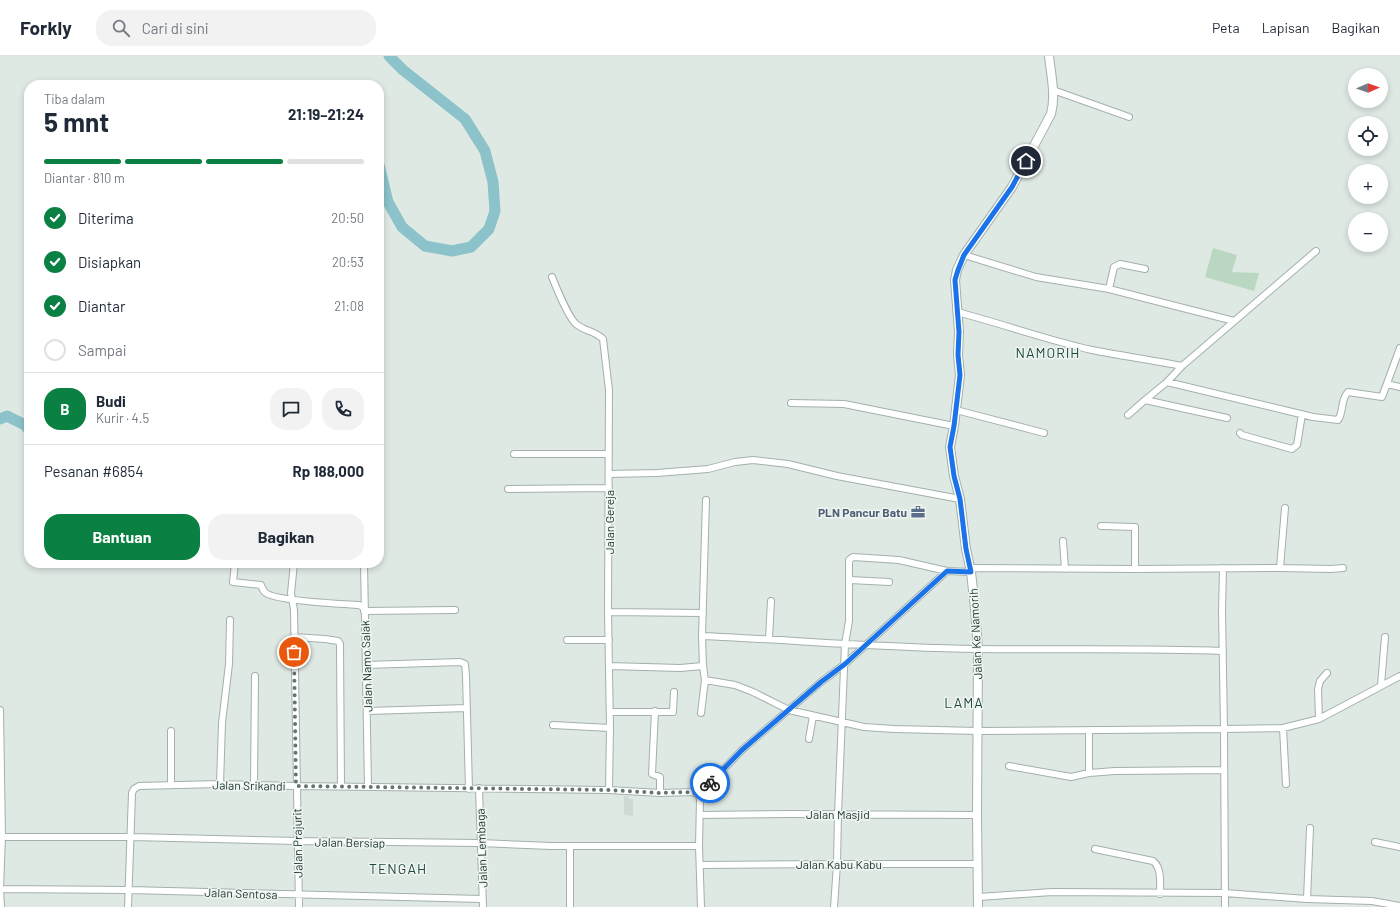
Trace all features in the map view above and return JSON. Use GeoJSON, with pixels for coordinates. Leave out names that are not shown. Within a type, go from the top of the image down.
{"type":"FeatureCollection","features":[{"type":"Feature","properties":{"kind":"street","name":"Jalan Ke Namorih"},"geometry":{"type":"LineString","coordinates":[[978,907],[979,897],[976,815],[978,649],[974,591],[966,549],[960,499],[954,476],[950,447],[960,375],[958,355],[958,312],[955,280],[964,255],[1016,180],[1051,114],[1053,106],[1053,90],[1049,56]]}},
{"type":"Feature","properties":{"kind":"street"},"geometry":{"type":"LineString","coordinates":[[1053,90],[1129,117]]}},
{"type":"Feature","properties":{"kind":"street"},"geometry":{"type":"LineString","coordinates":[[1128,415],[1167,382],[1182,366],[1316,251]]}},
{"type":"Feature","properties":{"kind":"street"},"geometry":{"type":"LineString","coordinates":[[964,255],[1036,277],[1109,289],[1234,321]]}},
{"type":"Feature","properties":{"kind":"street"},"geometry":{"type":"LineString","coordinates":[[1109,289],[1114,267],[1117,265],[1120,264],[1145,269]]}},
{"type":"Feature","properties":{"kind":"street","name":"Jalan Gereja"},"geometry":{"type":"LineString","coordinates":[[552,277],[575,324],[599,335],[603,339],[609,390],[609,790]]}},
{"type":"Feature","properties":{"kind":"street"},"geometry":{"type":"LineString","coordinates":[[958,312],[1093,350],[1182,366]]}},
{"type":"Feature","properties":{"kind":"street"},"geometry":{"type":"LineString","coordinates":[[1167,382],[1319,418],[1338,420],[1343,398],[1346,393],[1351,391],[1382,397],[1400,348]]}},
{"type":"Feature","properties":{"kind":"street"},"geometry":{"type":"LineString","coordinates":[[1387,384],[1400,387]]}},
{"type":"Feature","properties":{"kind":"street"},"geometry":{"type":"LineString","coordinates":[[1145,400],[1227,418]]}},
{"type":"Feature","properties":{"kind":"street"},"geometry":{"type":"LineString","coordinates":[[791,403],[844,404],[954,426]]}},
{"type":"Feature","properties":{"kind":"street"},"geometry":{"type":"LineString","coordinates":[[956,410],[1044,433]]}},
{"type":"Feature","properties":{"kind":"street"},"geometry":{"type":"LineString","coordinates":[[1240,433],[1242,435],[1292,449],[1297,445],[1302,414]]}},
{"type":"Feature","properties":{"kind":"street"},"geometry":{"type":"LineString","coordinates":[[514,454],[609,454]]}},
{"type":"Feature","properties":{"kind":"street"},"geometry":{"type":"LineString","coordinates":[[609,474],[657,473],[708,469],[735,462],[753,460],[788,464],[837,476],[960,499]]}},
{"type":"Feature","properties":{"kind":"street"},"geometry":{"type":"LineString","coordinates":[[508,489],[609,488]]}},
{"type":"Feature","properties":{"kind":"street"},"geometry":{"type":"LineString","coordinates":[[701,713],[705,680],[702,636],[706,500]]}},
{"type":"Feature","properties":{"kind":"street"},"geometry":{"type":"LineString","coordinates":[[1280,568],[1285,508]]}},
{"type":"Feature","properties":{"kind":"street"},"geometry":{"type":"LineString","coordinates":[[1101,526],[1135,527],[1135,570]]}},
{"type":"Feature","properties":{"kind":"street"},"geometry":{"type":"LineString","coordinates":[[1063,541],[1065,569]]}},
{"type":"Feature","properties":{"kind":"street"},"geometry":{"type":"LineString","coordinates":[[834,907],[850,558],[899,560],[947,571],[1343,568]]}},
{"type":"Feature","properties":{"kind":"street"},"geometry":{"type":"LineString","coordinates":[[235,568],[233,582],[261,586],[266,593],[292,600],[359,605],[363,607],[364,611]]}},
{"type":"Feature","properties":{"kind":"street","name":"Jalan Prajurit"},"geometry":{"type":"LineString","coordinates":[[293,568],[291,584],[294,610],[298,907]]}},
{"type":"Feature","properties":{"kind":"street"},"geometry":{"type":"LineString","coordinates":[[364,568],[364,611]]}},
{"type":"Feature","properties":{"kind":"street"},"geometry":{"type":"LineString","coordinates":[[1223,568],[1225,907]]}},
{"type":"Feature","properties":{"kind":"street"},"geometry":{"type":"LineString","coordinates":[[701,907],[699,846],[700,800],[698,795],[742,750],[821,682],[845,664],[947,571]]}},
{"type":"Feature","properties":{"kind":"street"},"geometry":{"type":"LineString","coordinates":[[850,580],[889,582]]}},
{"type":"Feature","properties":{"kind":"street"},"geometry":{"type":"LineString","coordinates":[[769,639],[771,601]]}},
{"type":"Feature","properties":{"kind":"street","name":"Jalan Namo Salak"},"geometry":{"type":"LineString","coordinates":[[368,786],[364,611],[455,610]]}},
{"type":"Feature","properties":{"kind":"street"},"geometry":{"type":"LineString","coordinates":[[608,612],[703,613]]}},
{"type":"Feature","properties":{"kind":"street"},"geometry":{"type":"LineString","coordinates":[[220,784],[222,723],[229,664],[230,620]]}},
{"type":"Feature","properties":{"kind":"street"},"geometry":{"type":"LineString","coordinates":[[702,636],[865,645],[978,649],[1153,649],[1223,651]]}},
{"type":"Feature","properties":{"kind":"street"},"geometry":{"type":"LineString","coordinates":[[1382,685],[1385,637]]}},
{"type":"Feature","properties":{"kind":"street"},"geometry":{"type":"LineString","coordinates":[[294,638],[325,639],[338,641],[340,644],[340,786]]}},
{"type":"Feature","properties":{"kind":"street"},"geometry":{"type":"LineString","coordinates":[[567,640],[609,640]]}},
{"type":"Feature","properties":{"kind":"street"},"geometry":{"type":"LineString","coordinates":[[366,665],[460,662],[465,664],[469,789]]}},
{"type":"Feature","properties":{"kind":"street"},"geometry":{"type":"LineString","coordinates":[[609,666],[680,668],[703,666]]}},
{"type":"Feature","properties":{"kind":"street"},"geometry":{"type":"LineString","coordinates":[[1319,719],[1318,689],[1320,681],[1327,673]]}},
{"type":"Feature","properties":{"kind":"street"},"geometry":{"type":"LineString","coordinates":[[254,785],[255,676]]}},
{"type":"Feature","properties":{"kind":"street"},"geometry":{"type":"LineString","coordinates":[[705,680],[735,684],[789,710],[874,728],[978,731],[1283,728],[1319,719],[1400,676]]}},
{"type":"Feature","properties":{"kind":"street"},"geometry":{"type":"LineString","coordinates":[[610,712],[673,712],[674,692]]}},
{"type":"Feature","properties":{"kind":"street"},"geometry":{"type":"LineString","coordinates":[[367,711],[467,708]]}},
{"type":"Feature","properties":{"kind":"street"},"geometry":{"type":"LineString","coordinates":[[0,710],[2,837],[0,889],[1,907]]}},
{"type":"Feature","properties":{"kind":"street"},"geometry":{"type":"LineString","coordinates":[[655,711],[652,774],[660,777],[660,793]]}},
{"type":"Feature","properties":{"kind":"street"},"geometry":{"type":"LineString","coordinates":[[809,739],[813,716]]}},
{"type":"Feature","properties":{"kind":"street"},"geometry":{"type":"LineString","coordinates":[[553,725],[610,728]]}},
{"type":"Feature","properties":{"kind":"street"},"geometry":{"type":"LineString","coordinates":[[1283,728],[1286,784]]}},
{"type":"Feature","properties":{"kind":"street"},"geometry":{"type":"LineString","coordinates":[[1089,730],[1089,774]]}},
{"type":"Feature","properties":{"kind":"street"},"geometry":{"type":"LineString","coordinates":[[170,731],[171,784]]}},
{"type":"Feature","properties":{"kind":"street"},"geometry":{"type":"LineString","coordinates":[[1009,766],[1067,777],[1115,771],[1224,770]]}},
{"type":"Feature","properties":{"kind":"street","name":"Jalan Srikandi"},"geometry":{"type":"LineString","coordinates":[[128,907],[132,836],[132,793],[134,789],[144,785],[220,784],[609,790],[660,793],[692,792],[698,795]]}},
{"type":"Feature","properties":{"kind":"street","name":"Jalan Lembaga"},"geometry":{"type":"LineString","coordinates":[[479,788],[483,907]]}},
{"type":"Feature","properties":{"kind":"street","name":"Jalan Masjid"},"geometry":{"type":"LineString","coordinates":[[700,815],[976,815]]}},
{"type":"Feature","properties":{"kind":"street"},"geometry":{"type":"LineString","coordinates":[[1307,899],[1310,828]]}},
{"type":"Feature","properties":{"kind":"street","name":"Jalan Bersiap"},"geometry":{"type":"LineString","coordinates":[[2,837],[132,836],[298,841],[480,843],[570,846],[699,846]]}},
{"type":"Feature","properties":{"kind":"street"},"geometry":{"type":"LineString","coordinates":[[1375,842],[1400,847]]}},
{"type":"Feature","properties":{"kind":"street"},"geometry":{"type":"LineString","coordinates":[[570,846],[570,907]]}},
{"type":"Feature","properties":{"kind":"street"},"geometry":{"type":"LineString","coordinates":[[1095,849],[1154,861],[1158,865],[1159,870],[1160,894]]}},
{"type":"Feature","properties":{"kind":"street","name":"Jalan Kabu Kabu"},"geometry":{"type":"LineString","coordinates":[[700,866],[978,864]]}},
{"type":"Feature","properties":{"kind":"street","name":"Jalan Sentosa"},"geometry":{"type":"LineString","coordinates":[[0,889],[129,890],[482,899]]}},
{"type":"Feature","properties":{"kind":"street"},"geometry":{"type":"LineString","coordinates":[[979,897],[1052,892],[1160,894],[1225,893],[1307,899],[1372,901],[1400,906]]}},
{"type":"Feature","properties":{"kind":"street"},"geometry":{"type":"LineString","coordinates":[[1312,907],[1314,899]]}},
{"type":"Feature","properties":{"kind":"shaded area"},"geometry":{"type":"Polygon","coordinates":[[[624,796],[629,796],[629,799],[633,799],[633,816],[624,815],[624,796]]]}},
{"type":"Feature","properties":{"kind":"green space"},"geometry":{"type":"Polygon","coordinates":[[[1213,248],[1237,255],[1232,272],[1259,273],[1254,291],[1205,277],[1213,248]]]}},
{"type":"Feature","properties":{"kind":"waterway"},"geometry":{"type":"LineString","coordinates":[[384,186],[388,202],[402,227],[425,246],[452,251],[471,247],[489,229],[495,211],[493,182],[485,151],[465,119],[403,70],[389,56]]}},
{"type":"Feature","properties":{"kind":"waterway"},"geometry":{"type":"LineString","coordinates":[[0,419],[7,416],[24,424]]}},
{"type":"Feature","properties":{"kind":"way so far"},"geometry":{"type":"LineString","coordinates":[[294,652],[296,786],[368,786],[469,789],[525,788],[645,791],[660,793],[692,792],[698,795],[710,783]]}},
{"type":"Feature","properties":{"kind":"place","name":"PLN Pancur Batu"},"geometry":{"type":"Point","coordinates":[918,512]}},
{"type":"Feature","properties":{"kind":"district","name":"NAMORIH"},"geometry":{"type":"Point","coordinates":[1048,352]}},
{"type":"Feature","properties":{"kind":"district","name":"LAMA"},"geometry":{"type":"Point","coordinates":[964,702]}},
{"type":"Feature","properties":{"kind":"district","name":"TENGAH"},"geometry":{"type":"Point","coordinates":[398,868]}},
{"type":"Feature","properties":{"kind":"route"},"geometry":{"type":"LineString","coordinates":[[710,783],[742,750],[821,682],[845,664],[947,571],[971,572],[966,549],[960,499],[954,476],[950,447],[960,375],[958,355],[958,312],[955,280],[964,255],[1012,187],[1026,161]]}}]}
